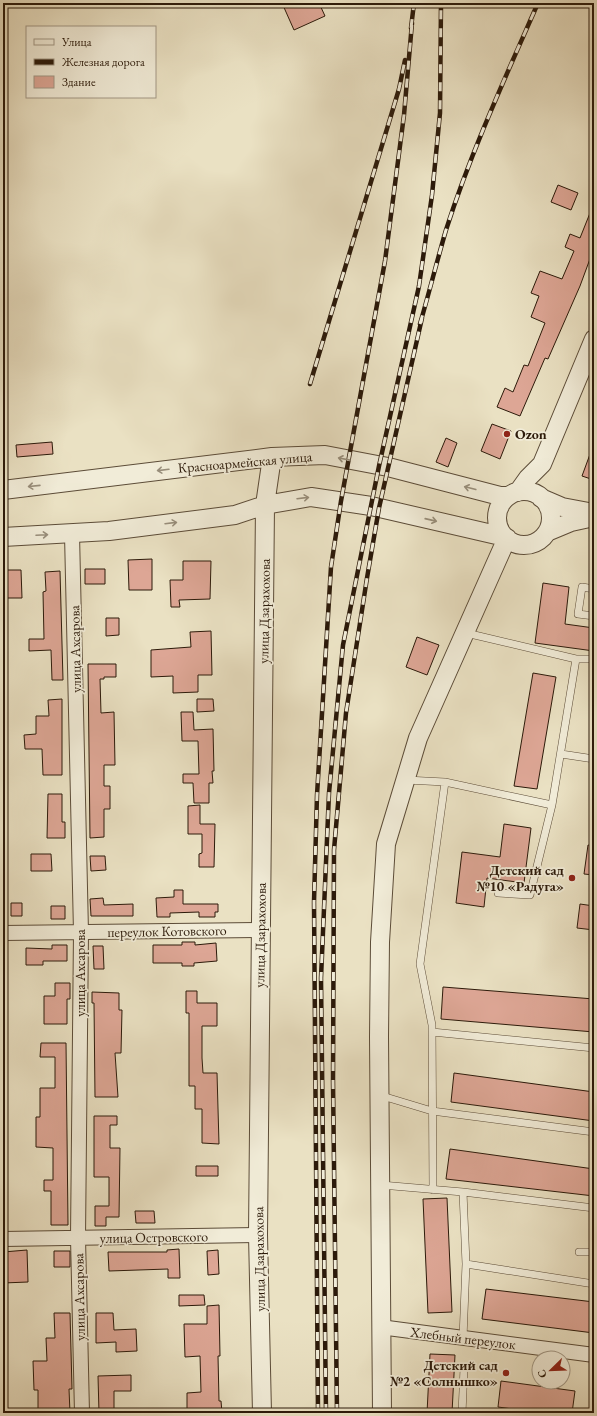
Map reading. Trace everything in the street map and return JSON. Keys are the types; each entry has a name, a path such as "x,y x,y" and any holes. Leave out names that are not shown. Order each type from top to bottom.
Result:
{"street":[{"path":"523,545 513,542 506,537 498,526 497,517 500,505 513,494 542,464 594,338"},
{"name":"Красноармейская улица","path":"3,490 272,457 325,455 388,468 500,496 529,492 562,507 594,513"},
{"name":"улица Дзарахохова","path":"262,1413 258,1235 260,930 265,505 272,457"},
{"path":"542,464 543,484 541,497 547,505 550,514 550,523 547,532"},
{"path":"3,538 109,531 235,515 265,505 301,498 321,497 371,506 506,537"},
{"path":"493,572 523,545 537,541 547,532 571,522 594,516"},
{"name":"улица Ахсарова","path":"72,534 81,932 78,1238 82,1413"},
{"path":"382,1413 379,1095 380,942 386,844 418,738 493,572 506,537"},
{"name":"переулок Котовского","path":"3,933 260,930"},
{"name":"улица Островского","path":"3,1239 258,1235"},
{"name":"Хлебный переулок","path":"380,1327 594,1355"}],"lane":[{"path":"594,589 582,587 578,614 594,616"},
{"path":"465,633 576,658 594,659"},
{"path":"498,893 530,895 552,805 576,658"},
{"path":"561,754 594,759"},
{"path":"406,780 445,782 552,805"},
{"path":"433,1190 432,1032 420,964 445,782"},
{"path":"432,1032 594,1048"},
{"path":"379,1095 432,1111 594,1132"},
{"path":"380,1185 463,1192 594,1208"},
{"path":"463,1192 466,1264 463,1338"},
{"path":"579,1252 594,1252"},
{"path":"466,1264 594,1284"},
{"path":"462,1413 464,1368"}],"building":[{"path":"282,3 319,3 325,16 294,30"},
{"path":"558,185 578,193 571,210 551,202"},
{"path":"594,203 594,248 580,286 548,359 545,358 520,416 497,407 505,388 513,392 524,365 528,366 545,323 531,317 539,296 531,293 540,271 562,279 574,251 565,247 570,234 580,238"},
{"path":"492,424 511,431 500,459 481,451"},
{"path":"446,438 457,443 448,467 436,462"},
{"path":"52,442 53,454 17,457 16,445"},
{"path":"594,446 594,480 582,476"},
{"path":"152,559 152,590 129,590 128,560"},
{"path":"183,561 211,561 210,599 179,600 180,607 171,607 170,580 183,580"},
{"path":"85,569 105,569 105,584 85,584"},
{"path":"5,570 21,570 22,598 5,598"},
{"path":"60,571 63,680 52,680 51,650 29,651 29,639 44,639 43,592 46,591 45,572"},
{"path":"543,583 569,587 565,624 594,628 594,651 535,643"},
{"path":"106,618 119,618 119,635 106,636"},
{"path":"211,631 212,675 198,675 198,692 173,693 173,676 151,677 151,650 191,647 190,632"},
{"path":"417,637 439,645 427,675 406,667"},
{"path":"88,664 116,664 116,677 104,677 104,679 100,679 101,713 114,712 115,765 104,765 104,786 110,786 110,809 104,809 104,837 90,838"},
{"path":"533,673 556,677 537,789 514,786"},
{"path":"62,699 62,775 43,775 42,749 25,749 24,735 36,734 36,716 49,716 48,700"},
{"path":"197,699 213,699 214,711 197,712"},
{"path":"181,712 193,712 194,730 213,729 214,771 212,771 213,783 209,783 209,803 194,803 193,783 183,783 183,774 199,774 198,741 182,741"},
{"path":"48,794 62,794 62,822 65,822 65,838 47,838"},
{"path":"200,805 200,824 215,824 214,867 199,867 199,854 202,853 202,834 188,834 188,806"},
{"path":"504,824 531,828 524,883 487,878 484,907 456,903 462,852 500,857"},
{"path":"588,845 594,846 594,875 584,874"},
{"path":"31,854 51,854 52,871 31,871"},
{"path":"90,856 105,856 106,870 91,871"},
{"path":"174,890 183,890 183,904 218,904 218,912 215,912 215,917 199,917 199,912 170,913 170,917 157,917 156,898 174,897"},
{"path":"103,898 104,905 133,904 133,916 91,916 90,899"},
{"path":"11,903 22,903 22,916 11,916"},
{"path":"580,904 594,906 594,930 577,928"},
{"path":"51,906 65,906 65,919 51,919"},
{"path":"182,942 195,942 195,945 216,943 217,961 194,963 194,966 182,966 182,963 153,963 153,945 182,945"},
{"path":"52,945 67,945 67,961 43,961 43,965 26,965 26,948 52,949"},
{"path":"93,946 103,946 104,969 94,969"},
{"path":"55,983 70,983 70,999 67,999 67,1024 44,1024 44,996 55,996"},
{"path":"443,987 594,999 594,1032 441,1019"},
{"path":"186,991 197,991 197,1003 217,1003 217,1026 202,1026 202,1058 203,1073 217,1073 219,1144 202,1143 202,1109 195,1109 195,1086 189,1086 189,1013 186,1013"},
{"path":"92,992 119,993 119,1010 122,1010 121,1053 115,1053 118,1097 95,1097 94,1003 92,1003"},
{"path":"41,1043 66,1043 68,1225 51,1225 51,1191 44,1191 44,1180 53,1180 53,1148 36,1147 36,1117 40,1117 40,1088 55,1088 55,1057 40,1057"},
{"path":"454,1073 594,1092 594,1121 451,1102"},
{"path":"94,1116 117,1116 117,1125 110,1125 110,1148 120,1148 119,1217 106,1217 106,1226 95,1226 95,1206 109,1206 109,1177 94,1177"},
{"path":"450,1149 594,1169 594,1196 446,1179"},
{"path":"196,1166 218,1166 218,1176 196,1176"},
{"path":"447,1198 452,1312 428,1313 423,1199"},
{"path":"135,1211 154,1211 155,1223 136,1223"},
{"path":"179,1249 180,1278 168,1278 168,1269 109,1271 108,1252 167,1252 167,1250"},
{"path":"27,1250 28,1282 3,1283 3,1252"},
{"path":"218,1250 219,1274 208,1275 207,1251"},
{"path":"54,1251 70,1251 70,1267 54,1267"},
{"path":"486,1289 594,1302 594,1333 482,1319"},
{"path":"179,1295 204,1295 205,1305 179,1306"},
{"path":"219,1305 219,1401 221,1401 222,1413 202,1413 202,1410 187,1410 187,1393 201,1392 200,1356 185,1357 184,1324 207,1324 207,1306"},
{"path":"54,1313 70,1313 72,1389 69,1389 70,1413 38,1413 38,1390 34,1390 33,1361 47,1361 46,1338 55,1338"},
{"path":"96,1313 113,1313 114,1330 136,1329 137,1351 116,1352 116,1342 96,1343"},
{"path":"430,1354 455,1355 452,1413 427,1413"},
{"path":"131,1375 131,1391 114,1391 114,1413 99,1413 98,1376"},
{"path":"501,1381 531,1385 531,1390 575,1391 572,1413 542,1413 498,1407"}],"railway":[{"path":"411,28 414,3"},
{"path":"326,1413 321,978 329,793 343,645 379,466 419,286 432,195 440,113 441,3"},
{"path":"420,324 446,230 466,172 538,3"},
{"path":"318,1413 314,902 317,795 331,567 341,501 385,261 404,115 412,23"},
{"path":"310,384 399,89 405,60"},
{"path":"337,1413 333,1081 334,850 346,713 367,578 379,508 422,318"}],"place":[{"name":"Ozon","path":"507,434"},
{"name":"Детский сад №10 «Радуга»","path":"572,878"},
{"name":"Детский сад №2 «Солнышко»","path":"506,1373"}]}
